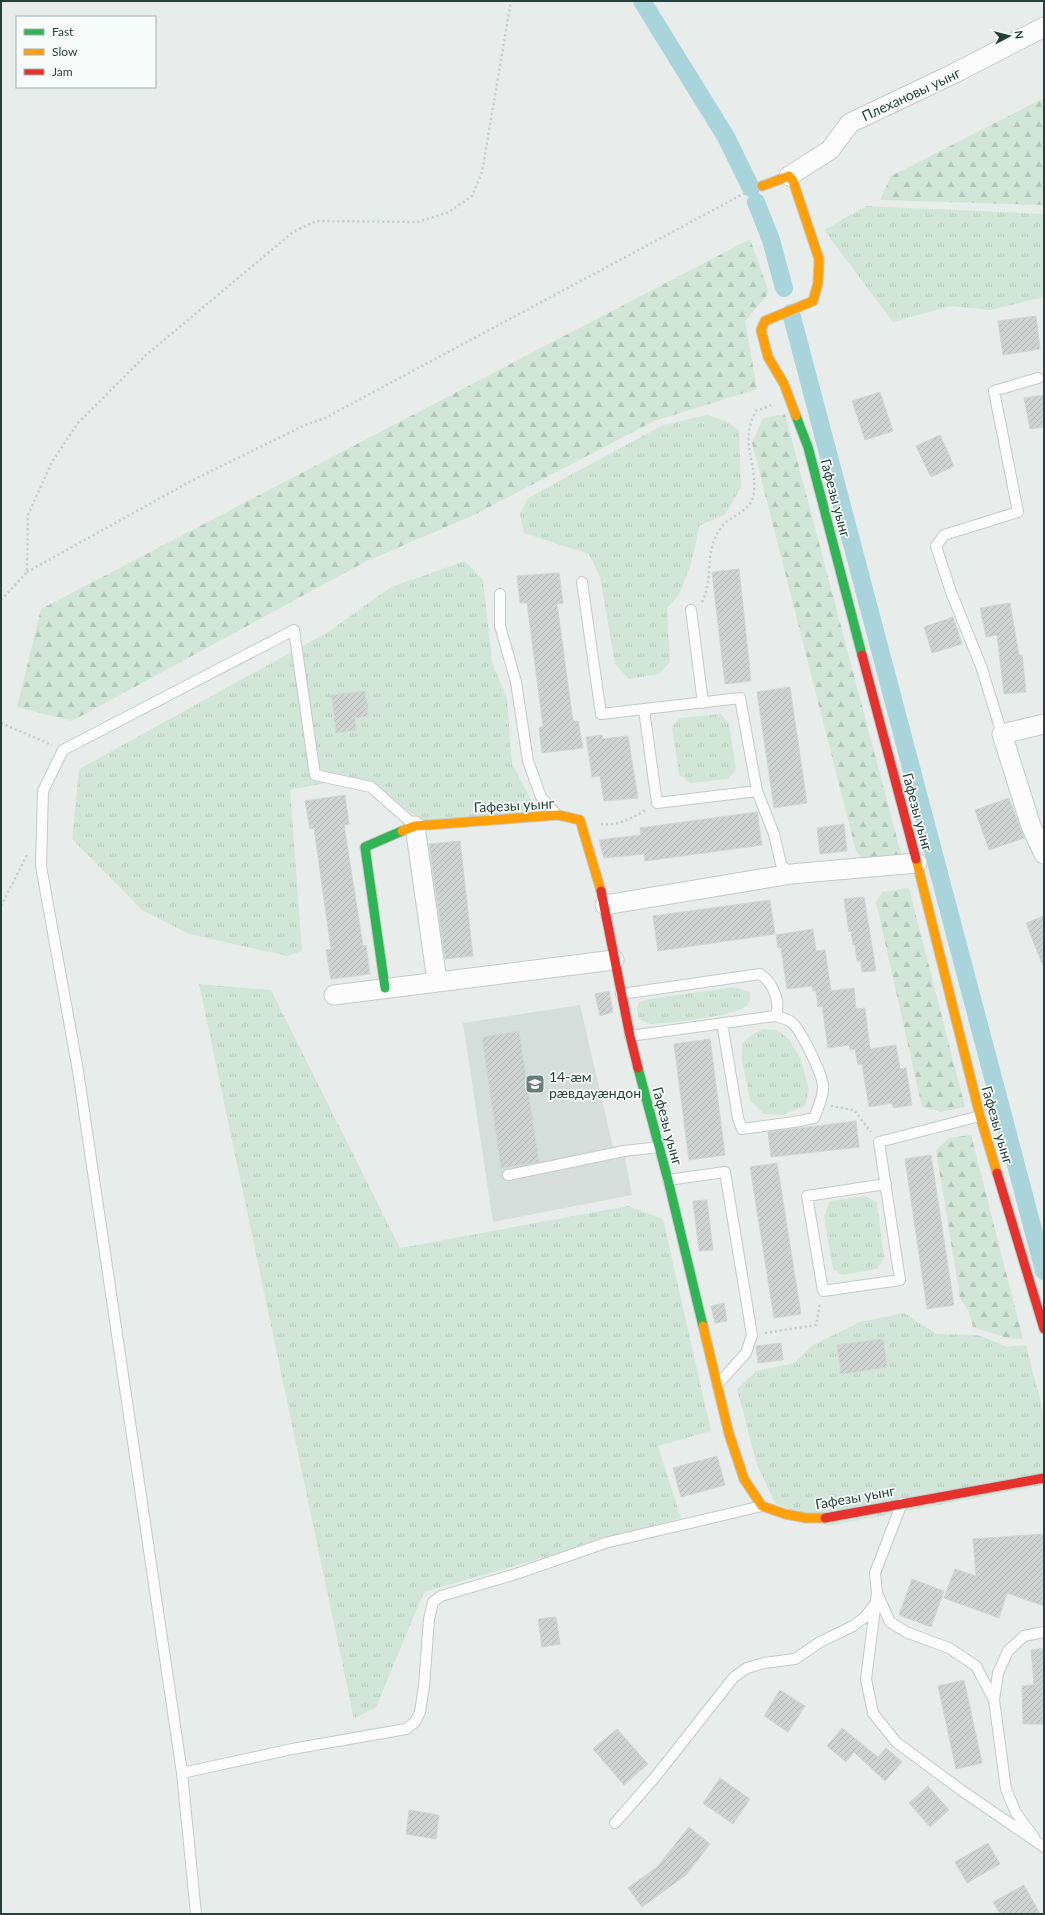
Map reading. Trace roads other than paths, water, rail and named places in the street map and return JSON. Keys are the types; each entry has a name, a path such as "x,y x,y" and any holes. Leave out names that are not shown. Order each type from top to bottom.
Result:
{"street":[{"name":"Плехановы уынг","path":"789,176 830,150 850,123 956,73 1044,27"},
{"path":"762,186 789,176"},
{"name":"Гафезы уынг","path":"789,176 793,181 819,259 818,283 813,301 765,321 761,330 768,357 784,384 808,447 917,863 980,1116 1044,1329"},
{"path":"1044,724 1002,734 1031,826 1044,854"},
{"name":"Гафезы уынг","path":"385,988 365,847 414,826 558,815 580,820 605,905 614,960 630,1036 668,1180 729,1434 744,1479 762,1506 792,1516 822,1518 1044,1478"},
{"path":"414,826 437,982"},
{"path":"605,905 790,874 917,863"},
{"path":"334,995 614,960"}],"lane":[{"path":"1002,734 981,666 951,592 936,546 944,535 1018,512 994,391 1038,378"},
{"path":"582,582 601,714 740,698 757,791 774,834 781,864 790,874"},
{"path":"500,594 500,626 516,682 528,761 541,797 558,815"},
{"path":"691,610 703,703"},
{"path":"196,1914 182,1773 78,1071 41,866 43,791 63,750 294,630 314,775 371,786 414,826"},
{"path":"644,710 657,802 757,791"},
{"path":"621,994 760,974 767,979 776,998 779,1008 775,1016"},
{"path":"630,1036 722,1023 775,1016 791,1022 803,1039 818,1069 823,1086 814,1118 742,1129 738,1118 722,1023"},
{"path":"886,1184 807,1196 823,1291 900,1280 886,1184 879,1142 980,1116"},
{"path":"508,1175 624,1151 659,1146"},
{"path":"668,1180 725,1172 752,1335 746,1353 718,1384"},
{"path":"902,1503 875,1572 877,1593 866,1679 873,1713 896,1742 960,1790 1044,1846"},
{"path":"182,1773 292,1749 406,1729 416,1722 420,1712 424,1686 429,1619 433,1602 441,1596 516,1574 605,1543 762,1506"},
{"path":"877,1593 890,1622 906,1632 949,1648 976,1666 994,1700"},
{"path":"615,1822 656,1776 734,1677 747,1668 764,1663 795,1659 820,1642 859,1622 875,1604"},
{"path":"1044,1632 1024,1636 1008,1651 998,1673 994,1700 1006,1789 1016,1813 1033,1837 1044,1846"}],"waterway":[{"path":"642,1 726,137 751,188"},
{"path":"756,202 771,240 784,288"},
{"path":"791,313 1044,1271"}],"place":[{"name":"14-æм рӕвдауӕндон","path":"535,1084"}]}
